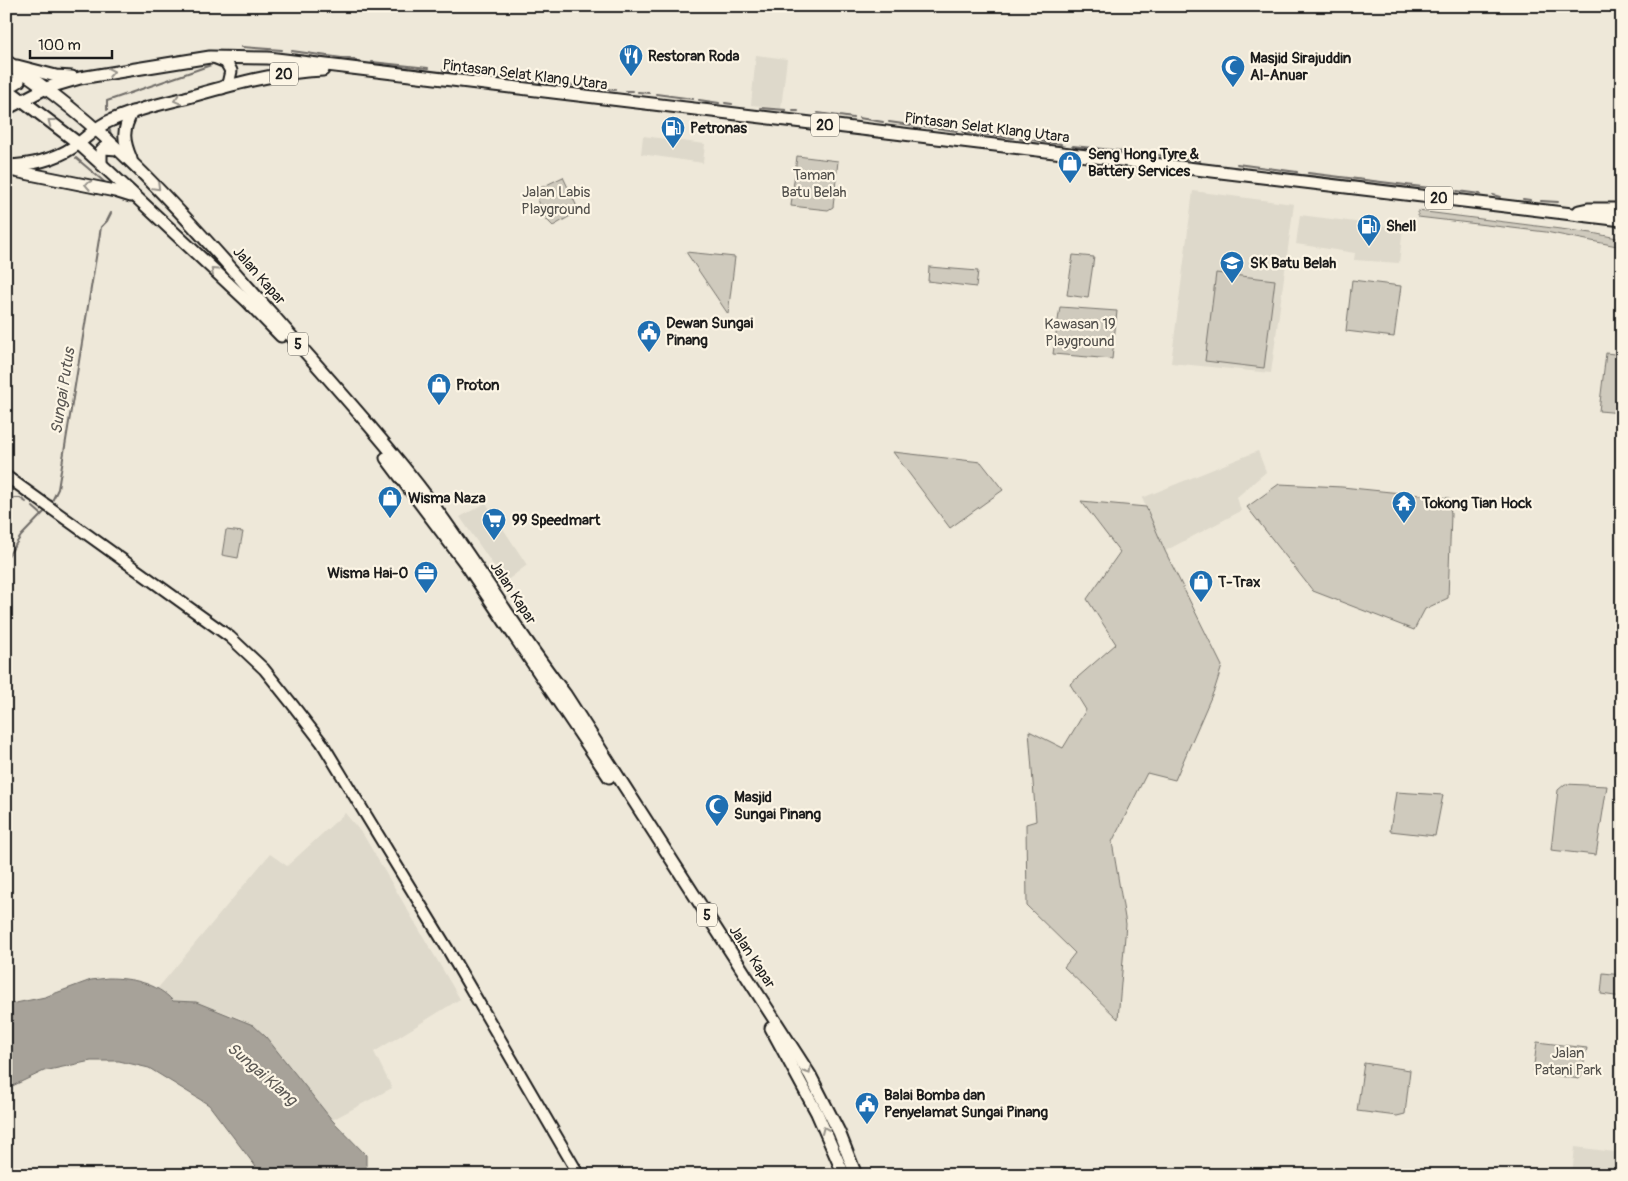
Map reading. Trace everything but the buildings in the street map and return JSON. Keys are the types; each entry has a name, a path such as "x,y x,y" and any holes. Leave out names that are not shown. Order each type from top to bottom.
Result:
{"highway":[{"name":"Pintasan Selat Klang Utara","path":"6,109 46,88 80,78 210,57 248,57 288,60 348,69 1302,180 1622,221"},
{"path":"210,57 222,59 230,66 231,78 222,88"},
{"path":"248,57 238,64 237,73 245,80 255,81"},
{"path":"10,63 56,76 80,78"},
{"path":"6,87 19,81 19,75 10,63"},
{"name":"Jalan Kapar","path":"10,63 46,88 96,129 198,229 340,392 430,501 483,573 542,664 565,694 810,1075 839,1132 856,1175"},
{"name":"Pintasan Selat Klang Utara","path":"6,168 38,163 55,157 96,129 132,112 222,88 297,71 348,69"},
{"name":"Jalan Kapar","path":"6,87 78,143 246,300 314,372 388,460 468,567 609,778 778,1039 817,1113 844,1175"},
{"path":"132,112 125,124 123,136 132,163"},
{"path":"101,164 101,151 104,148 117,149"},
{"path":"6,168 115,191 135,198"},
{"path":"1576,215 1579,211 1588,208 1622,209"}],"main road":[{"path":"6,476 230,637 264,669 322,743 448,948 579,1175"}],"shaded area":[{"path":"756,55 787,59 781,108 751,105"},
{"path":"643,136 705,144 703,163 641,154"},
{"name":"SK Batu Belah","path":"1193,191 1294,204 1271,373 1171,363"},
{"path":"1300,215 1403,228 1399,263 1354,260 1355,253 1296,244"},
{"path":"1258,451 1266,472 1237,497 1241,511 1165,551 1142,498"},
{"path":"486,503 527,565 505,582 460,517"},
{"path":"345,813 364,836 460,999 374,1052 392,1088 332,1120 266,1037 240,1018 196,1002 173,1001 158,988 270,854 287,866"},
{"path":"1575,1147 1622,1153 1622,1175 1572,1175"}],"green space":[{"name":"Taman Batu Belah","path":"797,156 838,161 833,207 828,210 791,206"},
{"name":"Jalan Labis Playground","path":"563,177 579,211 553,226 547,220 534,191"},
{"path":"1418,211 1592,233 1622,239 1622,247 1546,232 1418,217"},
{"path":"686,252 735,257 728,314"},
{"path":"1073,255 1094,257 1088,298 1067,295"},
{"path":"929,267 978,271 976,287 928,281"},
{"path":"1216,273 1275,280 1264,368 1205,361"},
{"path":"1352,280 1401,286 1394,337 1346,331"},
{"name":"Kawasan 19 Playground","path":"1060,307 1117,311 1112,359 1053,354"},
{"path":"1606,353 1622,355 1622,413 1599,411"},
{"path":"893,452 981,462 1003,490 950,528"},
{"path":"1279,484 1342,487 1449,498 1451,514 1448,598 1425,609 1414,630 1313,591 1247,507"},
{"path":"1081,501 1146,507 1165,551 1222,666 1215,688 1175,780 1147,773 1112,842 1126,924 1118,1019 1064,967 1075,953 1027,906 1026,824 1036,821 1029,731 1063,748 1086,710 1070,684 1116,644 1087,599 1120,552"},
{"path":"226,530 243,532 238,558 222,555"},
{"path":"1565,784 1607,786 1596,855 1551,850 1558,790"},
{"path":"1396,792 1443,795 1435,836 1390,831"},
{"path":"1603,973 1622,975 1622,997 1601,994"},
{"name":"Jalan Patani Park","path":"1537,1042 1587,1048 1581,1077 1579,1079 1533,1072"},
{"path":"1364,1063 1410,1070 1405,1114 1397,1116 1357,1111"}],"water":[{"name":"Sungai Klang","path":"108,978 126,979 143,983 159,990 173,1001 196,1002 253,1025 266,1037 332,1120 366,1155 366,1175 262,1175 209,1105 149,1068 119,1061 91,1061 44,1071 6,1089 6,1005 45,997 91,980"}],"waterway":[{"path":"242,47 282,50"},
{"path":"292,51 356,60"},
{"path":"372,62 428,68"},
{"path":"107,110 107,101 211,65"},
{"path":"443,70 615,90"},
{"path":"626,91 633,91"},
{"path":"638,92 649,93"},
{"path":"656,94 693,99"},
{"path":"699,100 719,103"},
{"path":"725,103 732,104"},
{"path":"761,108 786,110"},
{"path":"793,111 798,111"},
{"path":"818,113 853,118"},
{"path":"859,118 883,122"},
{"path":"889,122 917,126"},
{"path":"923,126 957,131"},
{"path":"109,128 111,134"},
{"path":"963,132 1013,138"},
{"path":"1020,139 1025,140"},
{"path":"1032,140 1061,144"},
{"path":"1073,146 1132,152"},
{"path":"1136,152 1144,154"},
{"path":"1149,154 1188,159"},
{"path":"76,158 108,185"},
{"path":"1194,160 1200,161"},
{"path":"1237,164 1297,172"},
{"path":"1308,173 1430,188"},
{"path":"1441,188 1451,191"},
{"path":"1457,191 1480,194"},
{"path":"1493,195 1500,197"},
{"path":"1523,199 1530,200"},
{"path":"1541,201 1558,202"},
{"name":"Sungai Putus","path":"51,503 58,489 101,227 111,213"},
{"path":"6,507 14,498 20,498 26,502"},
{"path":"33,507 41,514"},
{"name":"Sungai Putus","path":"6,559 21,536 47,509"}],"place":[{"name":"Restoran Roda","path":"631,77"},
{"name":"Masjid Sirajuddin Al-Anuar","path":"1233,88"},
{"name":"Petronas","path":"673,149"},
{"name":"Seng Hong Tyre & Battery Services","path":"1070,184"},
{"name":"Shell","path":"1369,247"},
{"name":"SK Batu Belah","path":"1232,284"},
{"name":"Dewan Sungai Pinang","path":"649,353"},
{"name":"Proton","path":"439,406"},
{"name":"Wisma Naza","path":"390,519"},
{"name":"Tokong Tian Hock","path":"1404,524"},
{"name":"99 Speedmart","path":"494,541"},
{"name":"Wisma Hai-O","path":"426,594"},
{"name":"T-Trax","path":"1201,603"},
{"name":"Masjid Sungai Pinang","path":"717,827"},
{"name":"Balai Bomba dan Penyelamat Sungai Pinang","path":"867,1125"}]}
